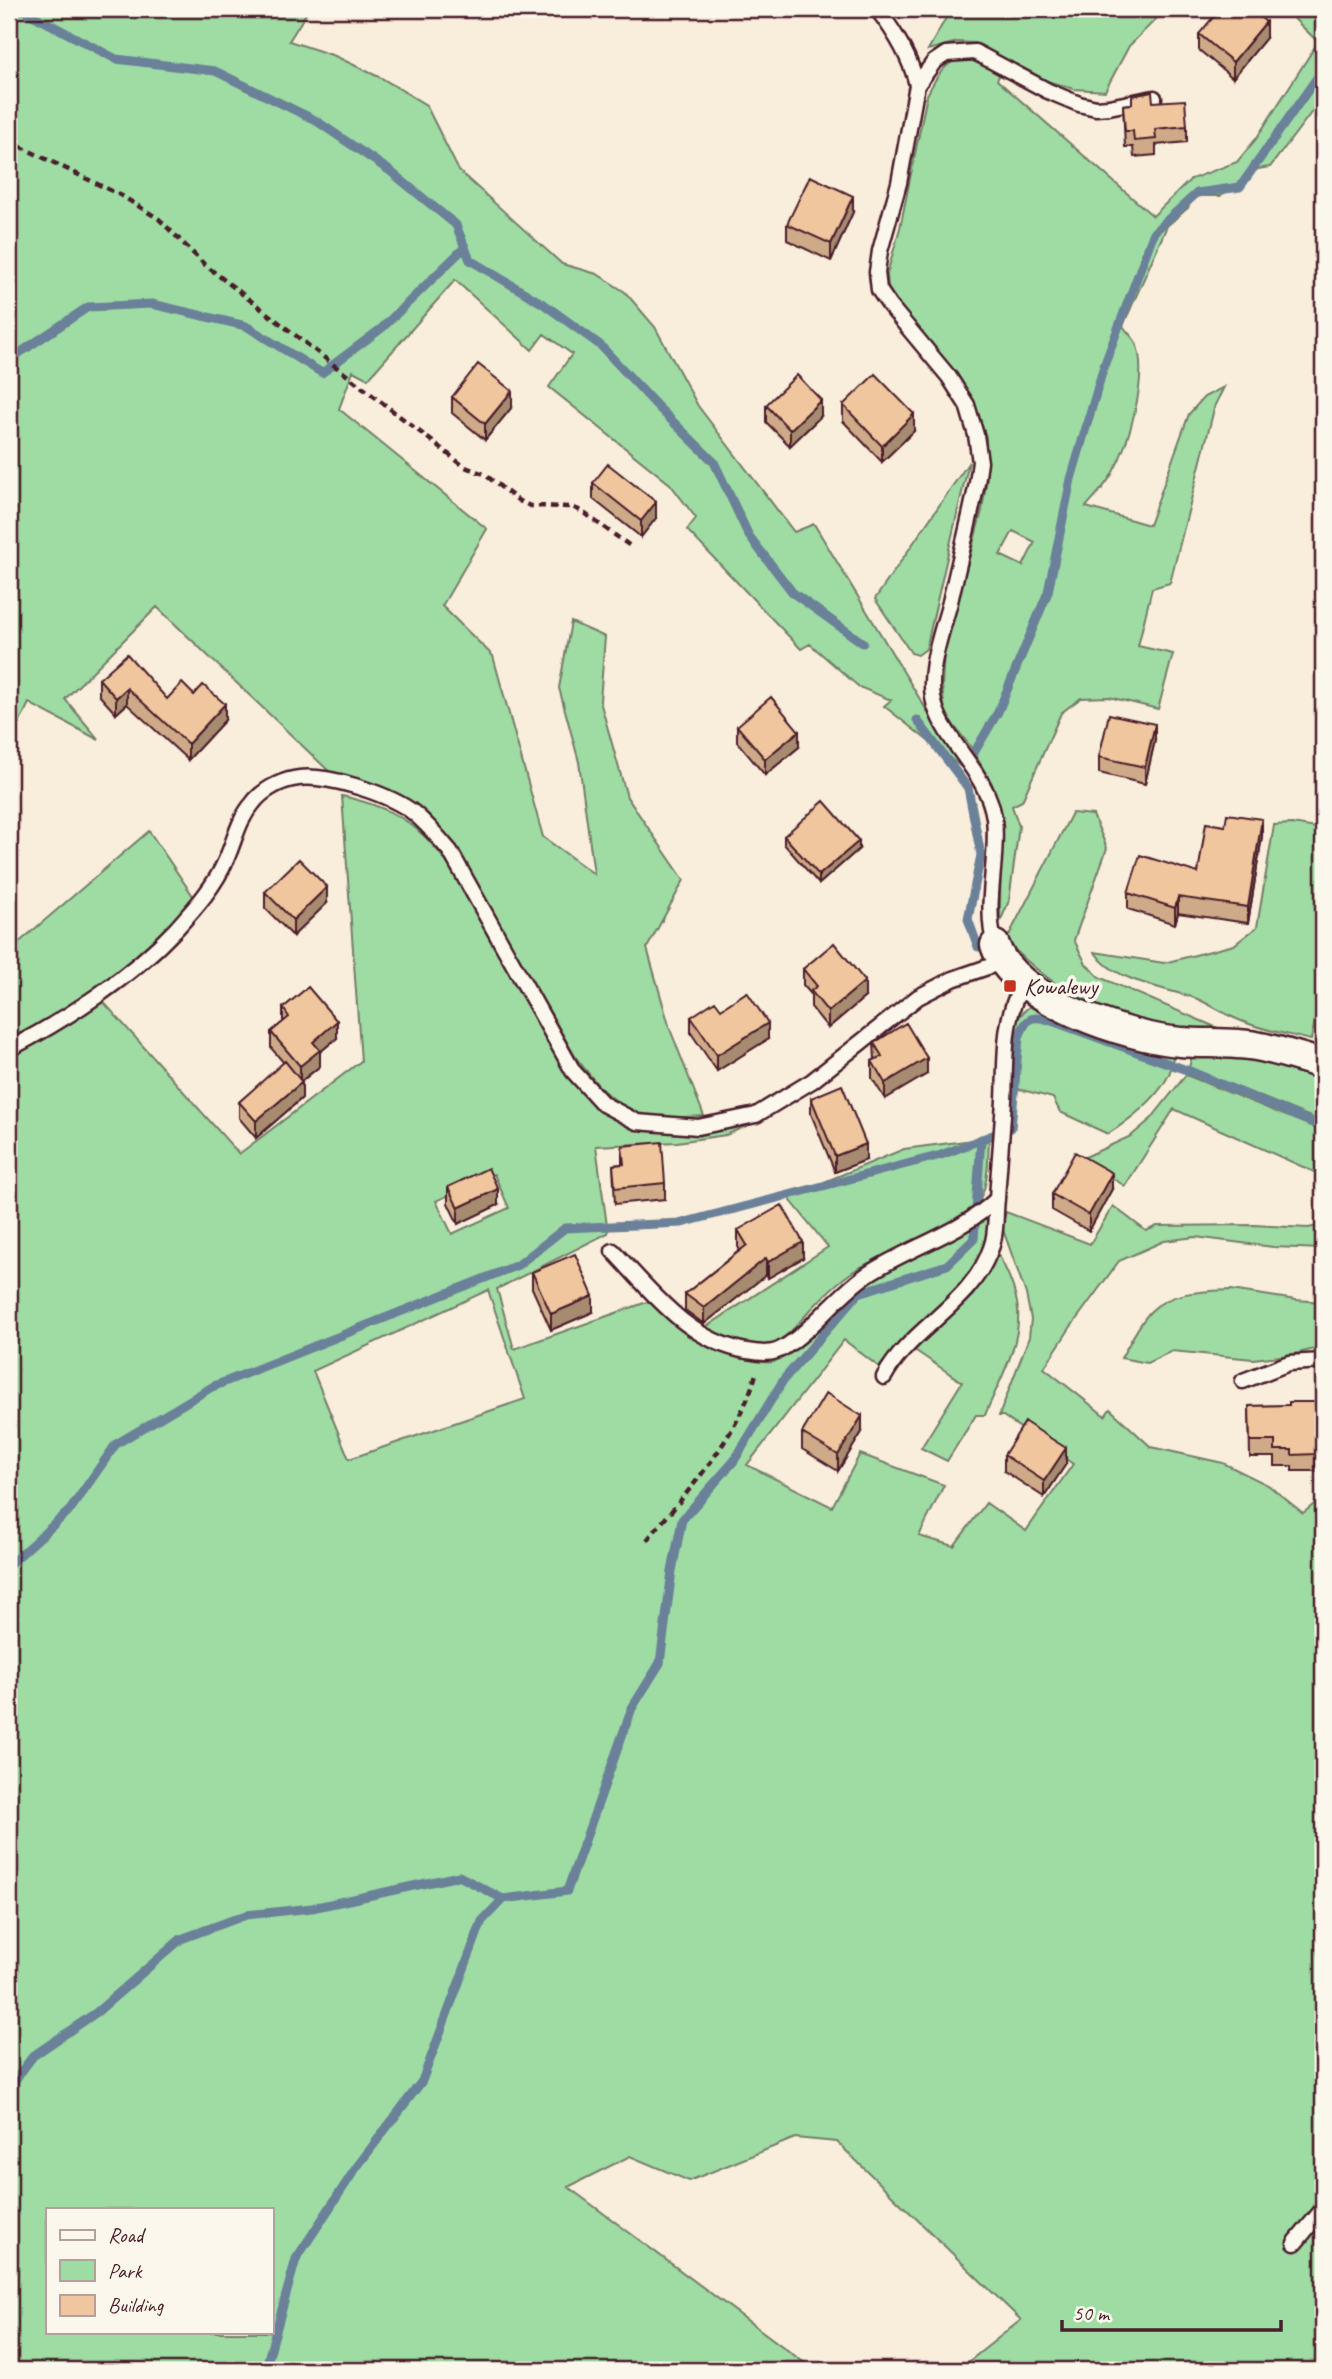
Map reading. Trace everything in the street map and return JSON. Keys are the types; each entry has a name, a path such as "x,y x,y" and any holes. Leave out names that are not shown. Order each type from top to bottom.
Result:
{"street":[{"path":"998,954 1023,983 1062,1006 1129,1033 1180,1042 1256,1046 1323,1064"}],"lane":[{"path":"877,9 906,55 917,85"},
{"path":"9,1049 49,1028 131,970 174,931 217,878 227,859 235,833 254,801 266,791 295,778 342,783 382,797 409,810 430,828 450,851 573,1071 603,1104 637,1122 698,1127 757,1115 812,1081 918,997 998,954 991,916 995,830 992,809 979,779 936,709 932,689 937,653 977,483 980,462 976,435 967,405 949,377 879,290 877,272 899,183 917,85 934,62 946,54 975,52 1048,92 1096,108 1154,98"},
{"path":"884,1377 890,1366 921,1333 968,1289 993,1245 1007,1021 1023,983"},
{"path":"613,1251 687,1326 730,1346 762,1353 774,1352 790,1343 851,1286 871,1272 938,1239 984,1211 997,1199"},
{"path":"1242,1381 1289,1363 1323,1361"},
{"path":"1295,2243 1323,2209"}],"path":[{"path":"9,141 122,196 159,219 205,265 465,467 484,474 519,501 530,506 572,507 581,511 633,548"},
{"path":"647,1540 703,1472 731,1429 754,1382 762,1353"}],"green space":[{"path":"9,9 309,9 289,41 335,56 383,79 426,105 459,171 562,264 597,274 625,292 655,327 698,406 794,532 814,524 961,767 884,706 891,700 859,687 810,644 801,649 687,530 696,518 670,484 549,387 572,354 544,334 532,350 455,280 368,379 353,371 339,409 487,529 442,606 493,656 543,837 594,874 579,762 559,688 571,622 605,637 600,701 627,797 684,880 647,948 670,1029 704,1116 663,1118 632,1113 601,1089 576,1058 464,861 428,814 391,792 334,776 157,607 65,699 99,740 29,703 15,732 9,729"},
{"path":"951,9 1166,9 1129,46 1105,91 1074,89 1047,81 974,43 957,42 928,50"},
{"path":"1284,9 1309,9 1323,23 1323,97 1270,167 1258,169 1220,196 1193,196 1188,208 1167,226 1123,326 1136,343 1140,373 1139,391 1125,446 1112,474 1086,507 1149,525 1189,414 1204,397 1224,387 1215,405 1170,583 1152,588 1138,646 1173,654 1158,709 1109,697 1081,698 1061,713 1022,801 1012,806 1019,826 1009,901 1000,922 1001,816 992,784 970,746 945,714 942,686 944,651 982,511 987,477 986,437 961,385 893,298 888,287 887,274 900,228 927,95 942,71 957,60 975,62 987,67 1000,74 997,80 1153,216 1191,179 1237,162 1256,139 1318,42","holes":["1013,531 1035,542 1023,566 1000,555"]},
{"path":"969,462 926,649 918,655 911,653 875,599"},
{"path":"342,796 399,816 433,845 464,889 563,1065 580,1089 600,1109 626,1124 659,1132 692,1132 757,1121 726,1135 677,1142 596,1146 608,1233 497,1289 514,1349 650,1301 684,1331 707,1345 730,1355 754,1361 774,1362 824,1324 856,1289 878,1275 933,1249 971,1227 990,1212 986,1245 969,1276 879,1367 844,1340 747,1465 832,1507 860,1454 944,1485 919,1536 954,1546 986,1503 1026,1531 1073,1464 1003,1416 999,1416 1029,1337 1031,1319 1026,1294 1002,1227 1006,1212 1090,1244 1113,1206 1146,1231 1157,1226 1254,1225 1308,1228 1323,1225 1323,1249 1273,1247 1195,1237 1164,1241 1119,1261 1044,1368 1105,1416 1110,1409 1151,1447 1223,1463 1268,1485 1303,1513 1323,1497 1323,2370 958,2370 1021,2320 837,2142 795,2138 689,2181 630,2156 568,2187 814,2370 9,2370 9,1056 41,1040 101,999 239,1154 361,1061","holes":["494,1174 509,1208 452,1234 436,1201","488,1290 525,1399 349,1459 313,1371"]},
{"path":"1072,813 1093,815 1107,848 1074,940 1086,964 1099,977 1220,1029 1151,1026 1105,1012 1042,974 1006,941"},
{"path":"1292,824 1323,829 1323,981 1311,1040 1247,1023 1195,998 1126,977 1103,962 1095,952 1164,963 1234,945 1257,927 1274,825"},
{"path":"149,831 195,899 108,979 61,1013 9,1042 9,938 16,945"},
{"path":"1030,1006 1043,1007 1172,1049 1173,1062 1162,1087 1141,1109 1108,1134 1060,1112 1053,1098 1018,1089 1013,1074 1012,1039 1018,1018"},
{"path":"1193,1052 1285,1063 1323,1075 1323,1122 1189,1068"},
{"path":"1186,1075 1323,1131 1323,1176 1174,1109 1125,1186 1081,1159 1131,1136 1151,1119"},
{"path":"989,1138 985,1186 975,1205 944,1227 865,1265 841,1280 782,1341 752,1347 700,1331 828,1247 788,1197 904,1149"},
{"path":"995,1248 1015,1294 1018,1310 1016,1337 1008,1364 985,1415 976,1415 947,1461 921,1448 962,1382 913,1349 973,1295"},
{"path":"1231,1290 1323,1302 1323,1347 1290,1355 1253,1359 1172,1351 1147,1363 1121,1358 1143,1321 1159,1304 1189,1293"}],"building":[{"path":"1220,9 1251,9 1266,22 1233,62 1199,34"},
{"path":"1152,92 1153,102 1185,100 1187,126 1155,129 1156,139 1134,141 1133,131 1125,131 1123,105 1132,104 1132,96"},
{"path":"810,176 853,196 831,244 787,224"},
{"path":"478,364 512,391 485,424 452,397"},
{"path":"875,374 914,414 882,446 843,405"},
{"path":"797,375 821,400 790,430 766,405"},
{"path":"608,464 656,502 641,521 593,483"},
{"path":"127,654 167,699 182,683 194,695 203,685 225,704 188,744 127,688 116,698 99,679"},
{"path":"771,697 799,731 765,759 737,726"},
{"path":"1109,714 1155,724 1145,767 1099,757"},
{"path":"824,801 859,841 819,875 784,836"},
{"path":"1227,814 1262,819 1248,907 1178,897 1175,908 1128,893 1140,855 1198,873 1206,823 1225,826"},
{"path":"299,859 327,887 293,920 265,892"},
{"path":"834,943 865,981 828,1012 811,991 817,986 803,969"},
{"path":"308,987 337,1021 313,1042 320,1050 300,1066 271,1032 289,1017 283,1008"},
{"path":"747,992 768,1023 717,1055 691,1017 715,1001 721,1009"},
{"path":"906,1023 927,1058 885,1083 872,1061 882,1056 874,1043"},
{"path":"285,1061 302,1082 256,1121 239,1102"},
{"path":"842,1085 866,1144 835,1156 811,1098"},
{"path":"662,1142 665,1183 615,1188 613,1165 624,1164 622,1146"},
{"path":"1075,1152 1112,1173 1089,1215 1052,1194"},
{"path":"488,1168 498,1189 458,1208 448,1187"},
{"path":"782,1205 803,1242 768,1262 766,1258 704,1308 685,1294 747,1245 738,1230"},
{"path":"575,1254 593,1296 551,1314 532,1272"},
{"path":"826,1393 862,1416 838,1455 802,1433"},
{"path":"1289,1402 1315,1402 1315,1405 1323,1405 1323,1440 1316,1440 1316,1454 1292,1455 1292,1450 1275,1450 1275,1441 1250,1441 1249,1406 1289,1405"},
{"path":"1025,1422 1066,1448 1044,1481 1004,1455"}],"waterway":[{"path":"21,9 116,59 215,71 315,120 390,171 456,225 470,260 545,305 600,345 714,462 749,536 793,593 863,643"},
{"path":"975,751 998,712 1048,592 1071,479 1104,366 1154,232 1197,193 1240,187 1323,69"},
{"path":"9,358 88,307 152,304 246,326 322,373 382,328 465,247"},
{"path":"917,720 968,788 981,855 968,919 978,947"},
{"path":"9,1565 70,1510 116,1444 212,1387 518,1265 565,1228 682,1223 941,1155 1011,1128 1019,1037 1026,1023 1033,1018 1049,1020 1192,1072 1323,1127"},
{"path":"265,2370 296,2259 356,2168 422,2081 482,1921 503,1899 567,1891 632,1708 660,1663 672,1571 682,1520 734,1461 784,1379 859,1293 947,1265 974,1239 981,1139"},
{"path":"9,2088 33,2056 97,2012 181,1939 246,1915 312,1908 459,1876 503,1899"}],"place":[{"name":"Kowalewy","path":"1010,986"}]}
